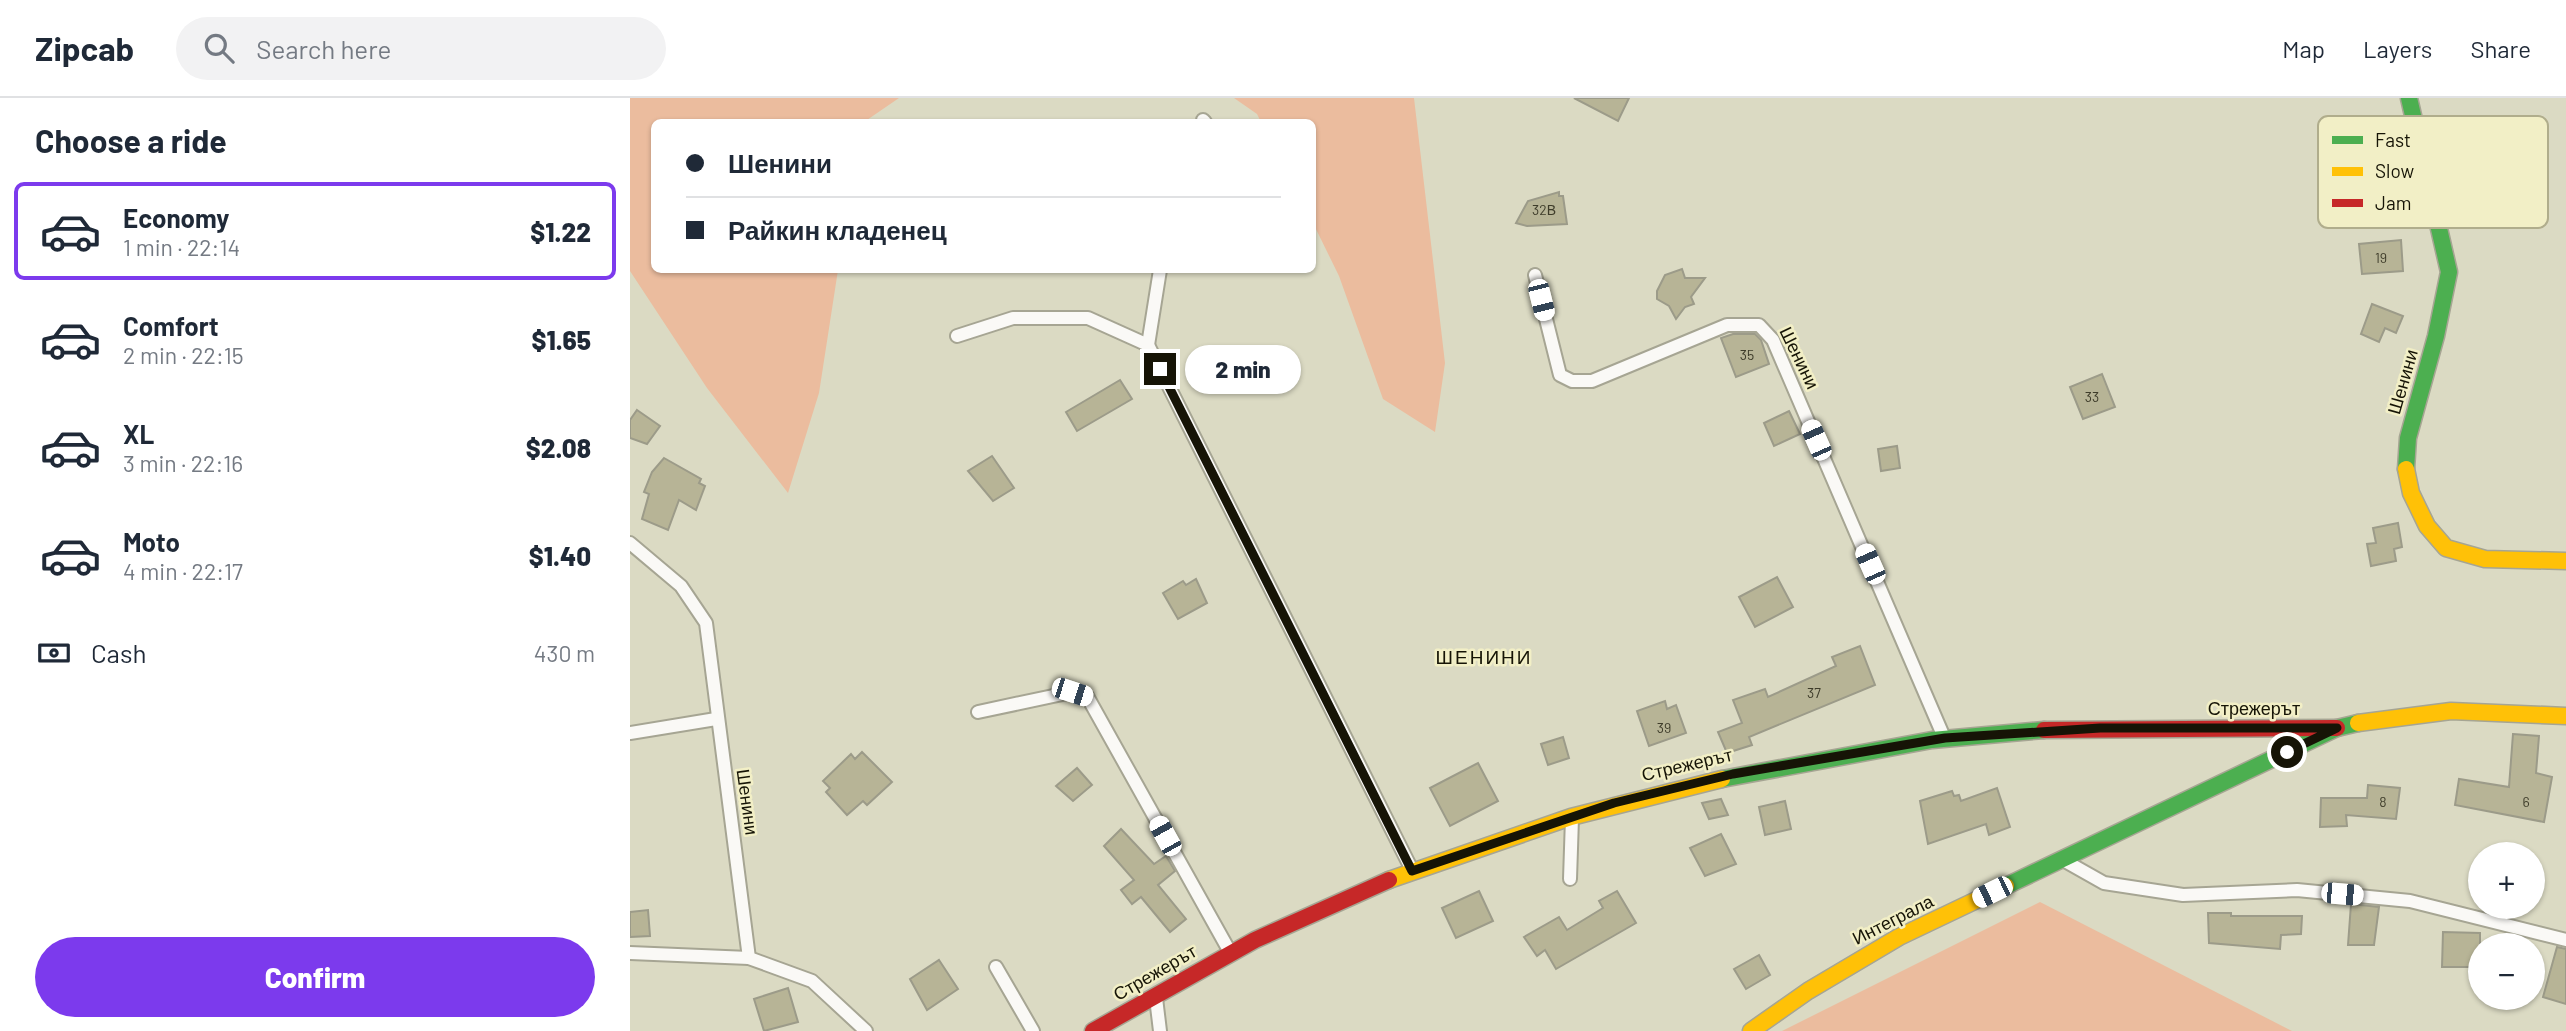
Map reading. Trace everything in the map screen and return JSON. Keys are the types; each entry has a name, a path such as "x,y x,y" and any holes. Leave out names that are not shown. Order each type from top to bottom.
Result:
{"street":[{"name":"Шенини","path":"2409,98 2413,116"},
{"name":"Шенини","path":"2439,228 2449,272 2436,336 2408,438 2406,477 2411,493 2427,526 2446,548 2485,559 2566,561"},
{"path":"2062,859 2337,728 2391,714 2424,711 2474,710 2566,716"},
{"name":"Стрежерът","path":"1093,1031 1230,952 1311,913 1412,871 1572,814 1733,774 1945,738 2100,728 2337,728"},
{"name":"Интеграла","path":"1751,1031 1808,991 1880,948 2062,859"}],"lane":[{"path":"1160,273 1148,345 1412,871"},
{"name":"Шенини","path":"1535,275 1560,374 1572,382 1592,382 1727,325 1759,325 1773,340 1945,738"},
{"path":"957,336 1013,318 1088,318 1148,345"},
{"name":"Шенини","path":"630,542 681,586 706,623 716,719 749,958"},
{"path":"978,712 1072,692 1087,696 1230,952"},
{"path":"630,733 716,719"},
{"path":"1570,879 1572,814"},
{"path":"2062,859 2104,883 2183,895 2297,890 2410,901 2566,940"},
{"path":"630,953 749,958 812,981 866,1031"},
{"path":"996,967 1033,1031"},
{"path":"1155,994 1160,1031"}],"shaded area":[{"path":"630,98 899,98 868,119 651,119 651,273 838,273 819,393 788,493 707,388 630,271"},
{"path":"1234,98 1414,98 1445,363 1435,432 1383,399 1339,276 1316,229 1316,119 1260,119 1257,114"},
{"path":"2040,902 2292,1031 1782,1031"}],"building":[{"path":"1574,98 1629,98 1618,121"},
{"path":"1559,192 1559,196 1563,196 1567,224 1527,226 1516,223 1528,201"},
{"path":"2401,240 2403,271 2362,274 2359,244"},
{"path":"1682,269 1685,278 1705,278 1691,297 1694,304 1685,307 1676,319 1669,306 1657,299 1657,291 1665,275"},
{"path":"2372,304 2403,316 2396,333 2385,328 2379,342 2361,334"},
{"path":"1733,334 1755,334 1761,340 1769,364 1736,377 1721,338"},
{"path":"2102,374 2115,407 2083,419 2070,387"},
{"path":"1120,380 1132,399 1077,431 1066,412"},
{"path":"637,410 660,426 647,444 630,438 630,420"},
{"path":"1789,411 1800,434 1774,446 1764,423"},
{"path":"1897,446 1900,468 1881,471 1878,449"},
{"path":"992,456 1014,488 993,501 968,471"},
{"path":"664,458 701,479 699,483 705,486 696,510 679,500 668,530 642,519 649,494 644,492 652,472"},
{"path":"2398,523 2402,547 2394,549 2396,561 2371,566 2367,544 2376,543 2373,528"},
{"path":"1777,577 1793,607 1755,627 1739,597"},
{"path":"1196,579 1207,603 1178,619 1163,593 1183,581 1186,585"},
{"path":"1860,646 1875,685 1749,737 1752,745 1727,753 1718,732 1742,723 1733,700 1765,689 1768,697 1836,666 1832,657"},
{"path":"1665,701 1667,709 1676,705 1686,733 1649,746 1637,711"},
{"path":"2513,734 2539,736 2536,773 2552,777 2544,822 2455,805 2459,779 2509,787"},
{"path":"1563,737 1569,758 1548,765 1541,744"},
{"path":"862,752 892,782 867,805 863,801 847,815 826,792 830,788 823,781 851,754 855,759"},
{"path":"1478,763 1498,801 1450,826 1430,788"},
{"path":"1077,768 1092,785 1073,801 1056,786"},
{"path":"2368,785 2400,788 2396,819 2346,815 2347,826 2320,827 2321,798 2367,798"},
{"path":"1997,788 2010,827 1989,835 1986,824 1928,844 1920,801 1952,791 1954,796 1959,795 1961,801"},
{"path":"1721,799 1728,815 1709,819 1702,803"},
{"path":"1785,801 1791,829 1765,835 1759,807"},
{"path":"1121,829 1154,864 1166,856 1175,871 1158,885 1186,919 1170,932 1141,897 1132,904 1121,890 1134,880 1104,846"},
{"path":"1721,834 1736,864 1705,876 1690,848"},
{"path":"1479,891 1493,921 1456,938 1442,908"},
{"path":"1617,891 1636,923 1556,969 1545,950 1537,956 1524,937 1559,917 1567,930 1603,908 1599,901"},
{"path":"2351,904 2379,907 2374,945 2348,945"},
{"path":"648,910 650,936 630,937 630,912"},
{"path":"2208,913 2231,913 2231,916 2302,916 2301,934 2281,935 2280,949 2209,943"},
{"path":"2443,932 2480,933 2468,933 2468,967 2442,967"},
{"path":"2557,947 2566,949 2566,1004 2545,998"},
{"path":"1759,955 1770,975 1746,989 1734,969"},
{"path":"939,960 958,989 927,1010 910,979"},
{"path":"788,988 798,1022 764,1031 754,999"}],"traffic: fast":[{"path":"2409,98 2413,116"},
{"path":"2406,469 2408,438 2436,336 2449,272 2439,228"},
{"path":"2006,886 2337,728 2358,723"},
{"path":"1722,779 1932,740 2044,730"}],"traffic: slow":[{"path":"2406,469 2411,493 2427,526 2446,548 2485,559 2566,561"},
{"path":"2358,723 2451,711 2566,716"},
{"path":"1389,880 1571,817 1722,779"},
{"path":"1751,1031 1808,991 1899,937 2006,886"}],"traffic: jam":[{"path":"2044,730 2337,728"},
{"path":"1093,1031 1255,940 1389,880"}],"district":[{"name":"ШЕНИНИ","path":"1484,657"}],"route":[{"path":"1160,369 1412,871 1572,814 1614,803 1733,774 1945,738 2100,728 2337,728 2287,752"}]}
